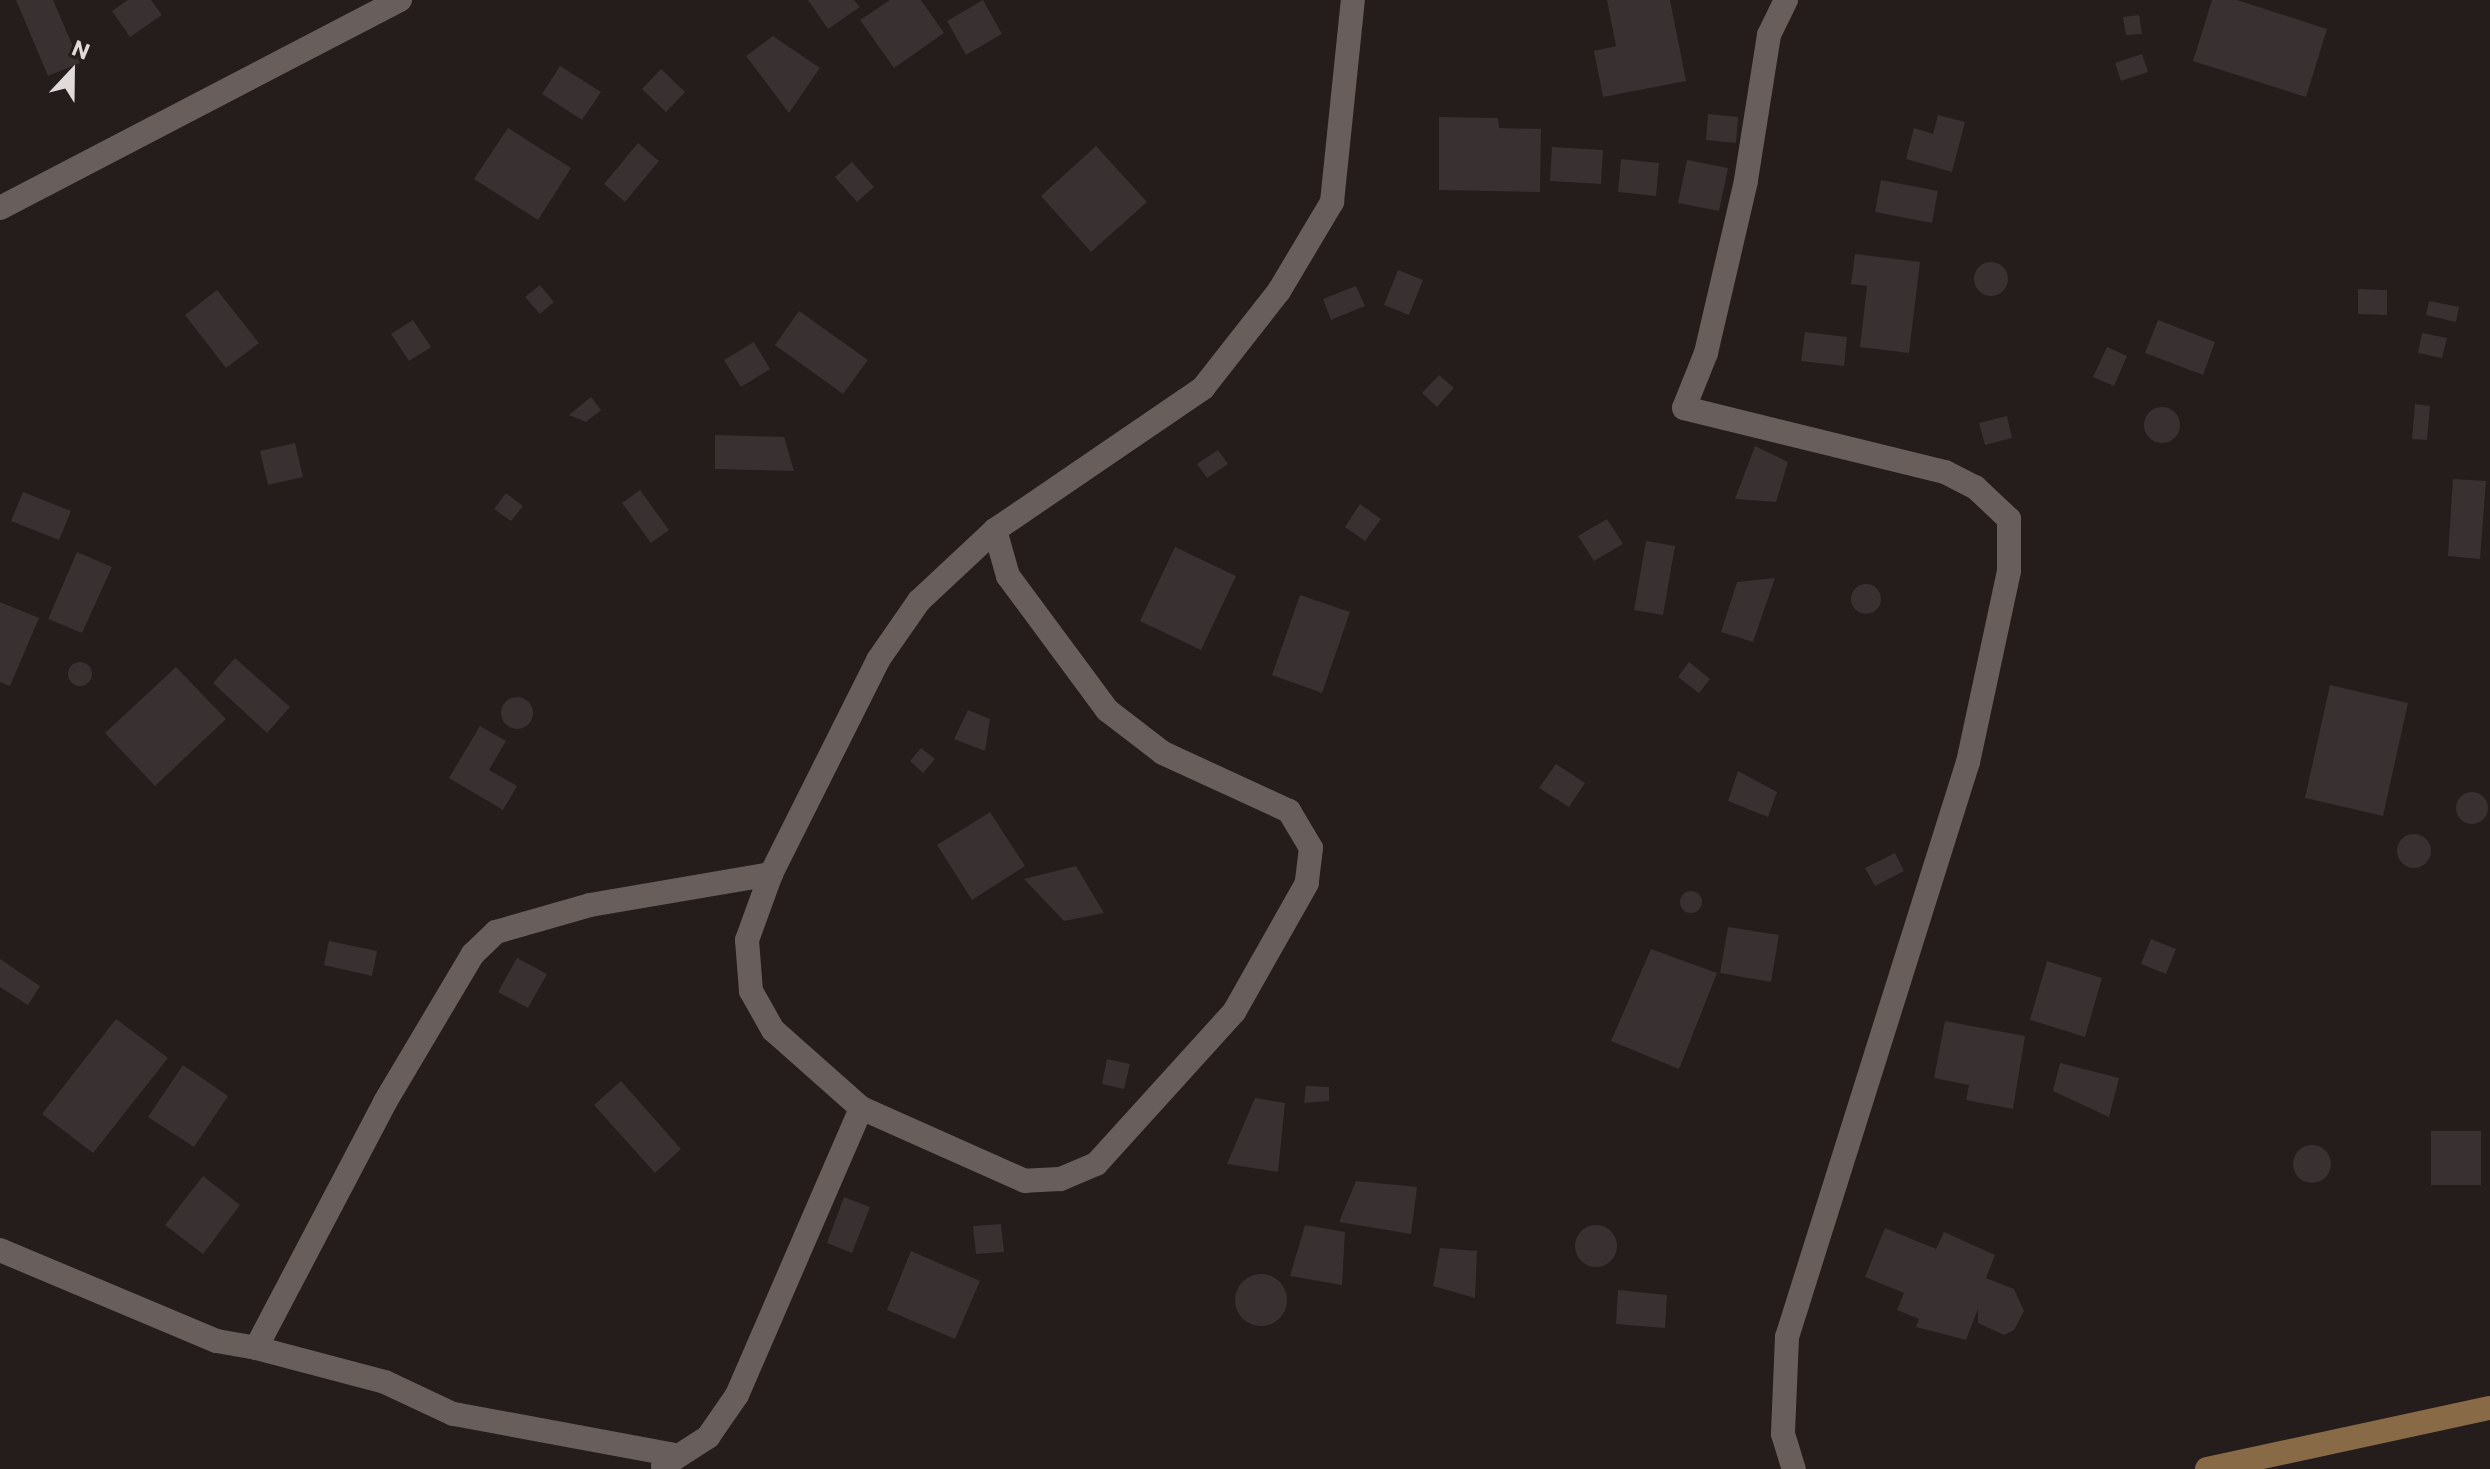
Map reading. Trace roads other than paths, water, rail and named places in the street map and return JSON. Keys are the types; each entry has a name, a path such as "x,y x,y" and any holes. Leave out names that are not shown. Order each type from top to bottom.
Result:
{"street":[{"path":"0,208 400,0"},
{"path":"995,530 1008,576 1107,710 1163,753 1289,811 1311,848 1307,883 1234,1012 1096,1164 1060,1179 1025,1181 861,1108 773,1030 751,991 747,940 771,874 878,660 919,601 995,530 1203,388 1279,291 1332,202 1353,0"},
{"path":"1786,0 1769,35 1746,181 1706,353 1684,408 1965,482 2009,519 2009,571 1968,762 1787,1337 1783,1434 1794,1469"},
{"path":"256,1348 385,1102 466,965 496,932 590,905 771,874"},
{"path":"0,1250 217,1341 256,1348 385,1382 453,1414 667,1462 708,1437 737,1395 861,1108"},
{"path":"2207,1469 2490,1408"}]}
